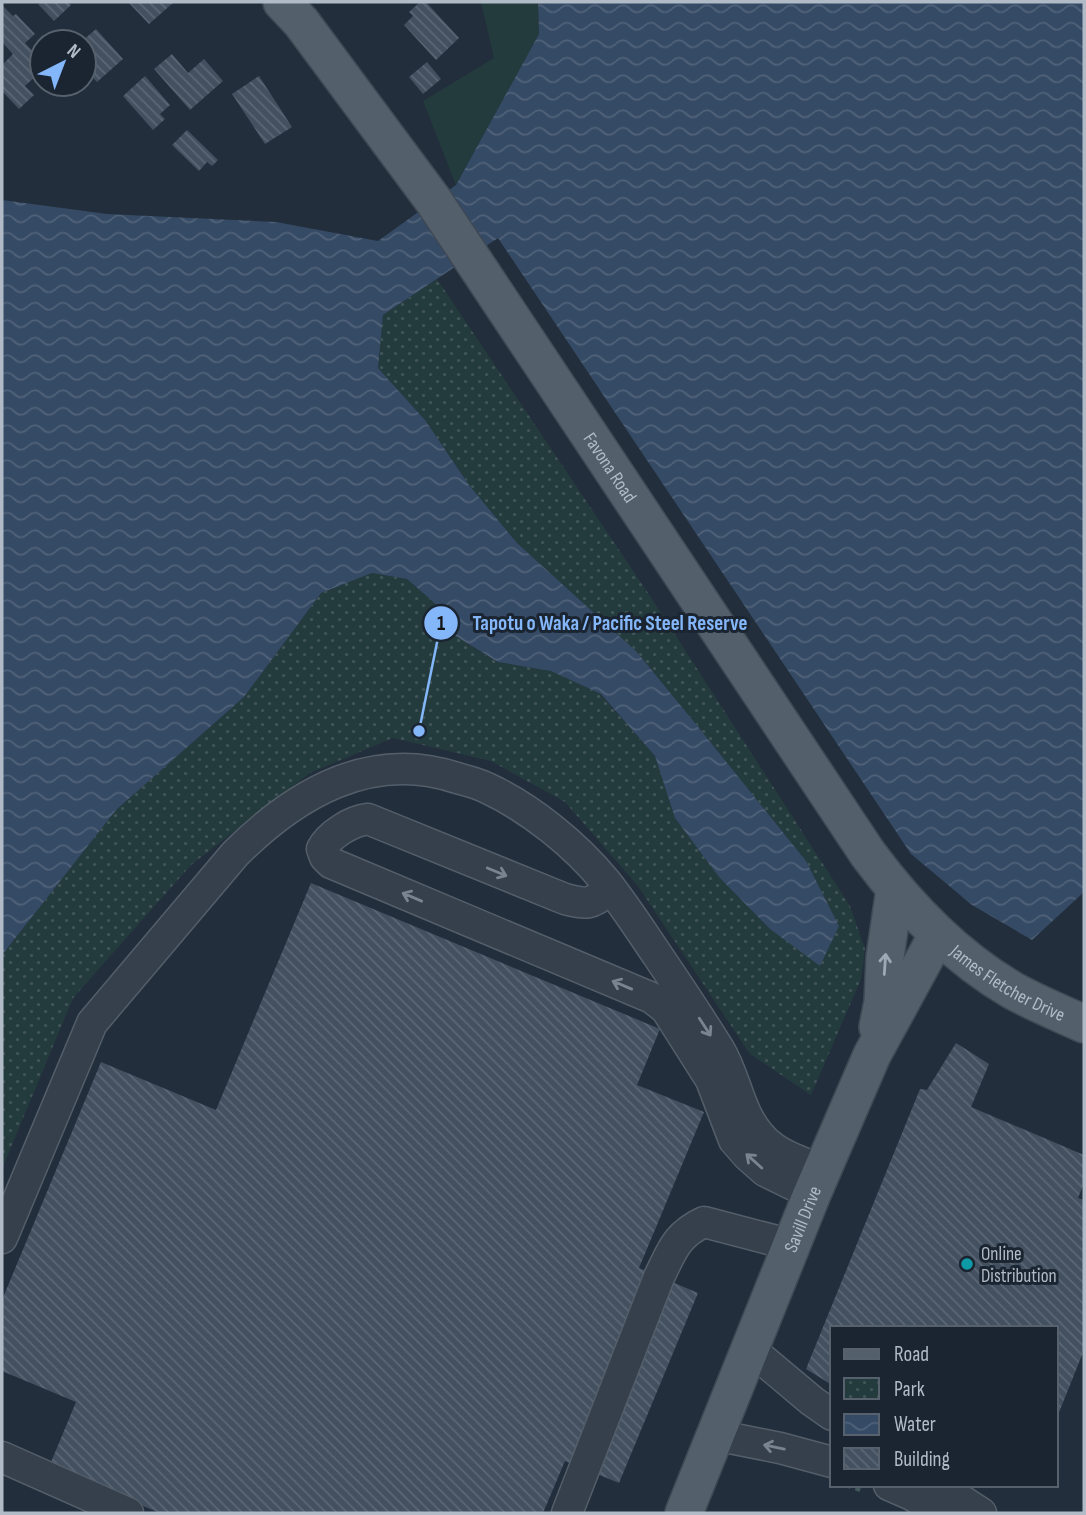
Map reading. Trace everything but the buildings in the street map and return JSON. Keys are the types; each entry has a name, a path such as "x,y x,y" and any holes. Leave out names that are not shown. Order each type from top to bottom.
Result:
{"main road":[{"name":"Favona Road","path":"282,2 301,22 433,200 861,844 895,889 938,934"},
{"path":"872,1055 883,1002 885,957 895,889"},
{"name":"Savill Drive","path":"684,1513 817,1182 872,1055 938,934"},
{"name":"James Fletcher Drive","path":"938,934 977,967 1012,990 1084,1024"}],"lane":[{"path":"2,1238 92,1023 235,854 259,830 312,794 354,775 395,768 434,770 485,787 518,804 587,862 611,889 721,1052 756,1132 766,1143 792,1160 817,1182"},
{"path":"611,889 593,902 583,904 565,900 368,819 358,820 326,841 322,849 331,863 652,998 666,1009 711,1080 734,1140 748,1156 765,1171 817,1182"},
{"path":"567,1513 659,1277 677,1241 704,1222 792,1245"},
{"path":"750,1349 830,1414"},
{"path":"715,1435 830,1461"},
{"path":"2,1457 128,1513"},
{"path":"894,1487 940,1513"},
{"path":"940,1487 981,1513"}],"green space":[{"path":"481,2 538,2 539,34 456,185 423,101 494,58"},
{"path":"437,279 654,602 850,906 865,949 861,979 811,1095 750,1054 638,886 565,802 491,761 393,738 310,773 191,865 73,998 2,1169 2,955 116,810 244,697 321,593 372,573 407,579 438,606 454,635 497,662 552,671 600,694 655,756 675,818 719,877 770,929 839,926 806,861 636,651 517,543 469,485 425,420 378,368 383,315"}],"water":[{"path":"538,2 1084,2 1084,892 1032,940 972,905 911,854 498,238 383,315 378,368 425,420 469,485 517,543 636,651 806,861 839,926 820,966 770,929 719,877 675,818 655,756 601,694 551,671 498,662 454,635 438,606 407,579 372,573 321,593 244,697 116,810 2,955 2,200 107,214 276,222 378,241 456,185 539,34"}],"place":[{"name":"Tapotu o Waka / Pacific Steel Reserve","path":"419,731"},
{"name":"Online Distribution","path":"967,1264"}]}
